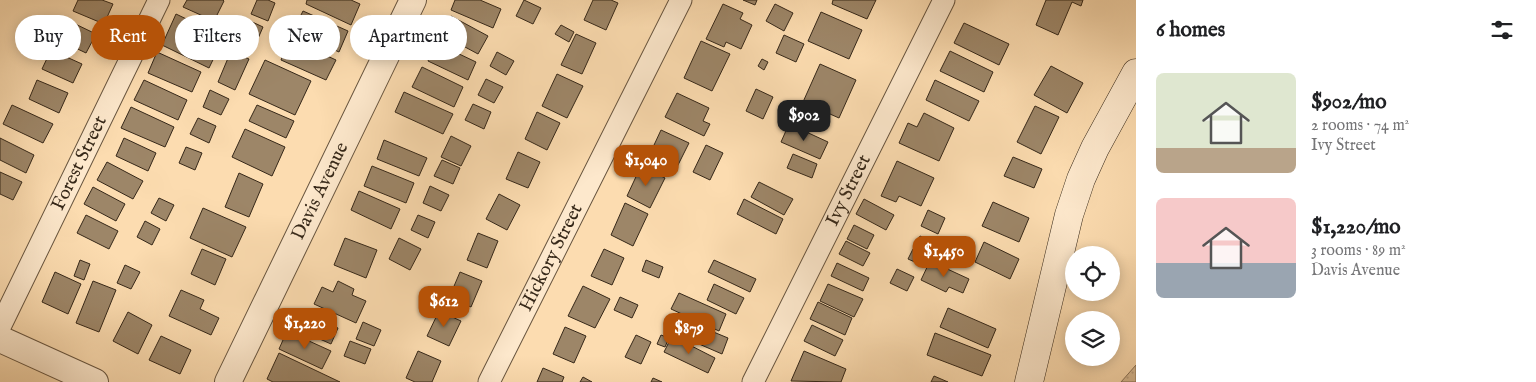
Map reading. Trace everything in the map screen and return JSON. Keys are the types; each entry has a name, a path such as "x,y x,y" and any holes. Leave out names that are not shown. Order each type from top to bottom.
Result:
{"main road":[{"path":"1028,382 1069,215 1078,188 1096,148 1136,73"}],"street":[{"name":"Forest Street","path":"0,327 159,0"},
{"name":"Davis Avenue","path":"228,382 413,0"},
{"name":"Hickory Street","path":"489,382 681,0"},
{"name":"Ivy Street","path":"753,382 944,0"},
{"path":"0,339 95,382"}],"shaded area":[{"path":"1136,365 1136,382 1121,382"}],"building":[{"path":"78,0 102,0 113,4 108,15 91,15 91,19 73,11"},
{"path":"187,0 224,1 217,15 201,15 183,7"},
{"path":"257,0 268,0 275,3 268,21 259,17 259,15 251,14"},
{"path":"307,0 351,0 360,4 355,15 350,15 350,25 340,20 340,15 330,15 306,4"},
{"path":"455,0 480,0 501,9 493,28 467,17 467,15 451,10"},
{"path":"524,0 541,8 533,24 516,16"},
{"path":"593,0 611,0 618,3 606,30 584,20"},
{"path":"743,0 757,0 755,5"},
{"path":"833,0 876,0 867,19 832,4"},
{"path":"1046,0 1083,0 1081,6 1072,2 1058,35 1036,25"},
{"path":"723,4 743,13 740,19 752,25 741,49 726,42 724,47 706,39"},
{"path":"775,4 793,13 784,31 766,21"},
{"path":"303,11 312,15 301,15"},
{"path":"821,12 862,30 849,59 808,41"},
{"path":"175,16 175,51 165,46 165,38"},
{"path":"964,23 1009,44 999,65 954,43"},
{"path":"259,25 263,27 259,36"},
{"path":"467,25 488,36 478,54 467,48"},
{"path":"561,25 574,32 569,42 555,34"},
{"path":"81,27 91,32 91,44 86,53 81,51"},
{"path":"340,27 348,31 340,50"},
{"path":"576,34 596,43 582,74 561,65"},
{"path":"784,35 804,44 796,62 776,53"},
{"path":"701,41 730,54 712,91 684,78"},
{"path":"950,51 993,72 984,92 940,71"},
{"path":"497,52 514,61 506,75 490,66"},
{"path":"165,56 201,72 192,92 148,73 154,60 165,60"},
{"path":"467,58 476,62 468,80 428,61 467,60"},
{"path":"762,59 768,62 764,70 758,66"},
{"path":"46,60 73,60 82,64 73,83 42,69"},
{"path":"193,60 213,60 209,68"},
{"path":"227,60 249,60 235,90 218,82"},
{"path":"265,60 311,81 295,115 249,94"},
{"path":"281,60 336,60 326,80"},
{"path":"820,64 856,80 839,118 803,102"},
{"path":"1051,66 1083,83 1067,113 1034,95"},
{"path":"422,67 463,87 454,107 412,87"},
{"path":"557,74 583,86 567,118 542,106"},
{"path":"486,79 503,87 494,103 478,95"},
{"path":"37,80 68,93 59,113 29,99"},
{"path":"144,80 187,100 178,120 134,100"},
{"path":"935,80 979,101 969,121 926,100"},
{"path":"756,89 773,97 763,119 746,111"},
{"path":"210,90 229,99 221,115 203,107"},
{"path":"404,92 453,114 443,134 395,112"},
{"path":"677,93 709,108 703,121 710,124 704,136 665,117"},
{"path":"473,104 491,112 484,129 465,120"},
{"path":"12,105 53,124 43,143 3,124"},
{"path":"257,105 294,121 286,138 249,121"},
{"path":"1035,106 1059,117 1041,154 1017,142"},
{"path":"131,107 174,127 165,147 121,128"},
{"path":"537,112 560,123 547,150 525,139"},
{"path":"924,113 954,128 939,161 899,143 908,123 917,127"},
{"path":"198,118 216,126 209,143 190,134"},
{"path":"789,124 828,142 820,159 781,142"},
{"path":"245,129 285,147 272,176 232,157"},
{"path":"661,130 689,143 675,171 648,158"},
{"path":"451,136 471,146 461,166 441,157"},
{"path":"0,138 34,155 26,173 0,160"},
{"path":"124,138 156,153 148,171 116,156"},
{"path":"384,140 427,158 419,176 377,159"},
{"path":"706,145 723,153 710,180 693,172"},
{"path":"186,147 202,153 195,170 179,163"},
{"path":"518,152 540,162 528,188 506,179"},
{"path":"793,154 817,164 812,178 787,168"},
{"path":"1013,157 1042,169 1034,188 1004,176"},
{"path":"442,160 460,168 453,184 434,176"},
{"path":"897,161 934,178 921,206 899,196 896,202 881,196"},
{"path":"107,162 143,181 133,199 97,180"},
{"path":"372,166 414,183 406,203 364,186"},
{"path":"641,166 665,178 650,208 627,196"},
{"path":"0,172 22,182 13,200 0,194"},
{"path":"239,173 263,184 249,217 225,207"},
{"path":"759,182 793,199 784,215 751,197"},
{"path":"430,186 449,195 441,211 423,203"},
{"path":"93,187 125,204 116,221 84,204"},
{"path":"359,191 400,209 391,229 351,210"},
{"path":"499,194 520,205 507,230 486,219"},
{"path":"159,198 174,205 166,221 151,213"},
{"path":"744,199 783,219 776,234 737,214"},
{"path":"864,199 894,215 886,230 856,214"},
{"path":"993,202 1029,218 1019,242 982,226"},
{"path":"625,203 648,214 633,246 611,235"},
{"path":"203,208 246,227 232,257 190,238"},
{"path":"928,210 945,218 938,234 921,226"},
{"path":"86,215 118,231 109,249 77,233"},
{"path":"418,215 435,222 428,238 411,230"},
{"path":"145,221 160,229 152,245 137,237"},
{"path":"854,225 874,235 867,249 847,239"},
{"path":"478,233 498,241 487,268 467,260"},
{"path":"920,236 937,244 932,256 915,247"},
{"path":"345,238 377,250 366,278 334,265"},
{"path":"399,238 421,249 410,270 389,259"},
{"path":"941,238 958,246 949,265 933,257"},
{"path":"846,241 870,253 863,266 839,254"},
{"path":"984,242 1019,259 1010,279 975,262"},
{"path":"202,249 226,259 215,285 191,274"},
{"path":"604,249 624,258 612,285 591,276"},
{"path":"913,249 928,257 924,266 908,259"},
{"path":"80,260 90,264 84,280 74,276"},
{"path":"646,260 663,267 659,278 642,271"},
{"path":"714,260 756,279 750,292 708,272"},
{"path":"930,261 969,279 963,293 949,287 946,292 921,280"},
{"path":"837,263 869,278 863,291 831,276"},
{"path":"125,265 140,272 131,289 117,283"},
{"path":"897,269 914,277 907,291 890,283"},
{"path":"55,272 81,284 68,314 42,302"},
{"path":"460,272 482,281 471,307 449,298"},
{"path":"93,281 116,290 99,332 76,323"},
{"path":"338,281 354,289 352,295 366,301 356,323 314,304 322,287 333,292"},
{"path":"714,284 744,298 736,314 707,300"},
{"path":"828,284 863,299 854,317 820,301"},
{"path":"583,286 610,299 595,328 568,316"},
{"path":"181,290 204,300 200,309 219,318 211,335 169,316"},
{"path":"679,293 726,314 719,331 671,309"},
{"path":"620,297 638,305 632,318 614,310"},
{"path":"818,302 852,318 845,335 810,319"},
{"path":"948,308 996,329 988,348 940,327"},
{"path":"439,311 461,321 449,346 427,336"},
{"path":"128,312 152,325 138,354 113,341"},
{"path":"302,313 338,328 331,344 295,328"},
{"path":"682,319 728,338 722,354 676,334"},
{"path":"363,322 381,330 374,346 356,339"},
{"path":"812,325 843,340 835,356 804,341"},
{"path":"565,327 586,336 574,363 553,354"},
{"path":"287,331 331,351 322,369 279,349"},
{"path":"935,333 991,355 982,376 927,355"},
{"path":"636,335 651,342 641,364 625,357"},
{"path":"661,335 669,338 665,347 657,344"},
{"path":"161,336 191,350 180,374 149,360"},
{"path":"672,336 715,358 708,373 664,352"},
{"path":"350,341 371,349 365,364 344,356"},
{"path":"418,351 441,361 432,382 415,382 406,378"},
{"path":"804,351 846,369 841,382 791,381"},
{"path":"279,353 340,382 273,382 267,379"},
{"path":"543,368 564,377 562,382 537,382"},
{"path":"934,376 948,382 931,382"},
{"path":"583,377 592,382 580,382"},
{"path":"653,378 662,382 651,382"}]}
